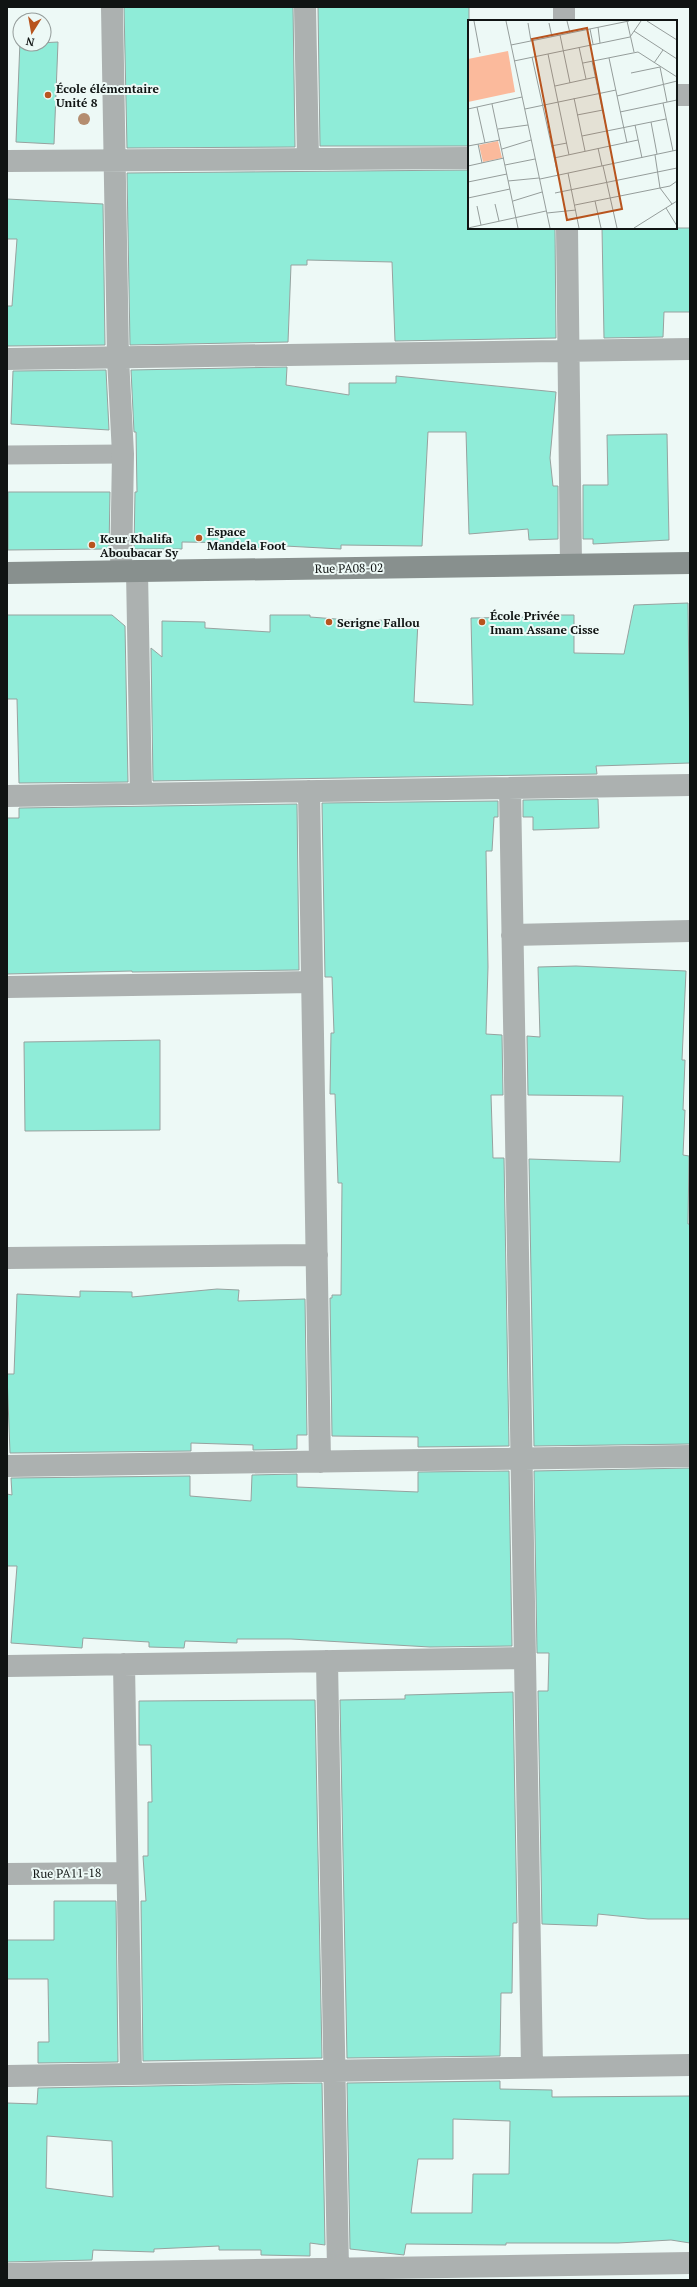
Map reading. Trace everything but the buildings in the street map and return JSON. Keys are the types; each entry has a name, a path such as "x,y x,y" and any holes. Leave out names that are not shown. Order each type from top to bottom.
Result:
{"street":[{"path":"112,7 118,358 141,794"},
{"path":"306,7 308,158"},
{"path":"564,7 564,20"},
{"path":"677,95 690,95"},
{"path":"7,161 114,159 468,158"},
{"path":"567,229 571,564"},
{"path":"7,359 690,349"},
{"name":"Rue PA08-02","path":"7,573 690,562"},
{"path":"7,796 690,785"},
{"path":"510,788 532,2067"},
{"path":"309,791 320,1462"},
{"path":"512,935 690,931"},
{"path":"7,986 312,982"},
{"path":"7,1258 317,1255"},
{"path":"7,1466 690,1456"},
{"path":"7,1666 524,1658"},
{"path":"327,1661 338,2269"},
{"path":"124,1664 131,2074"},
{"name":"Rue PA11-18","path":"7,1874 127,1873"},
{"path":"7,2076 690,2065"},
{"path":"7,2274 212,2275 338,2269 441,2273 690,2263"}],"lane":[{"path":"7,455 122,454"}],"place":[{"name":"École élémentaire Unité 8","path":"48,95"},
{"name":"Espace Mandela Foot","path":"199,538"},
{"name":"Keur Khalifa Aboubacar Sy","path":"92,545"},
{"name":"Serigne Fallou","path":"329,622"},
{"name":"École Privée Imam Assane Cisse","path":"482,622"}]}
